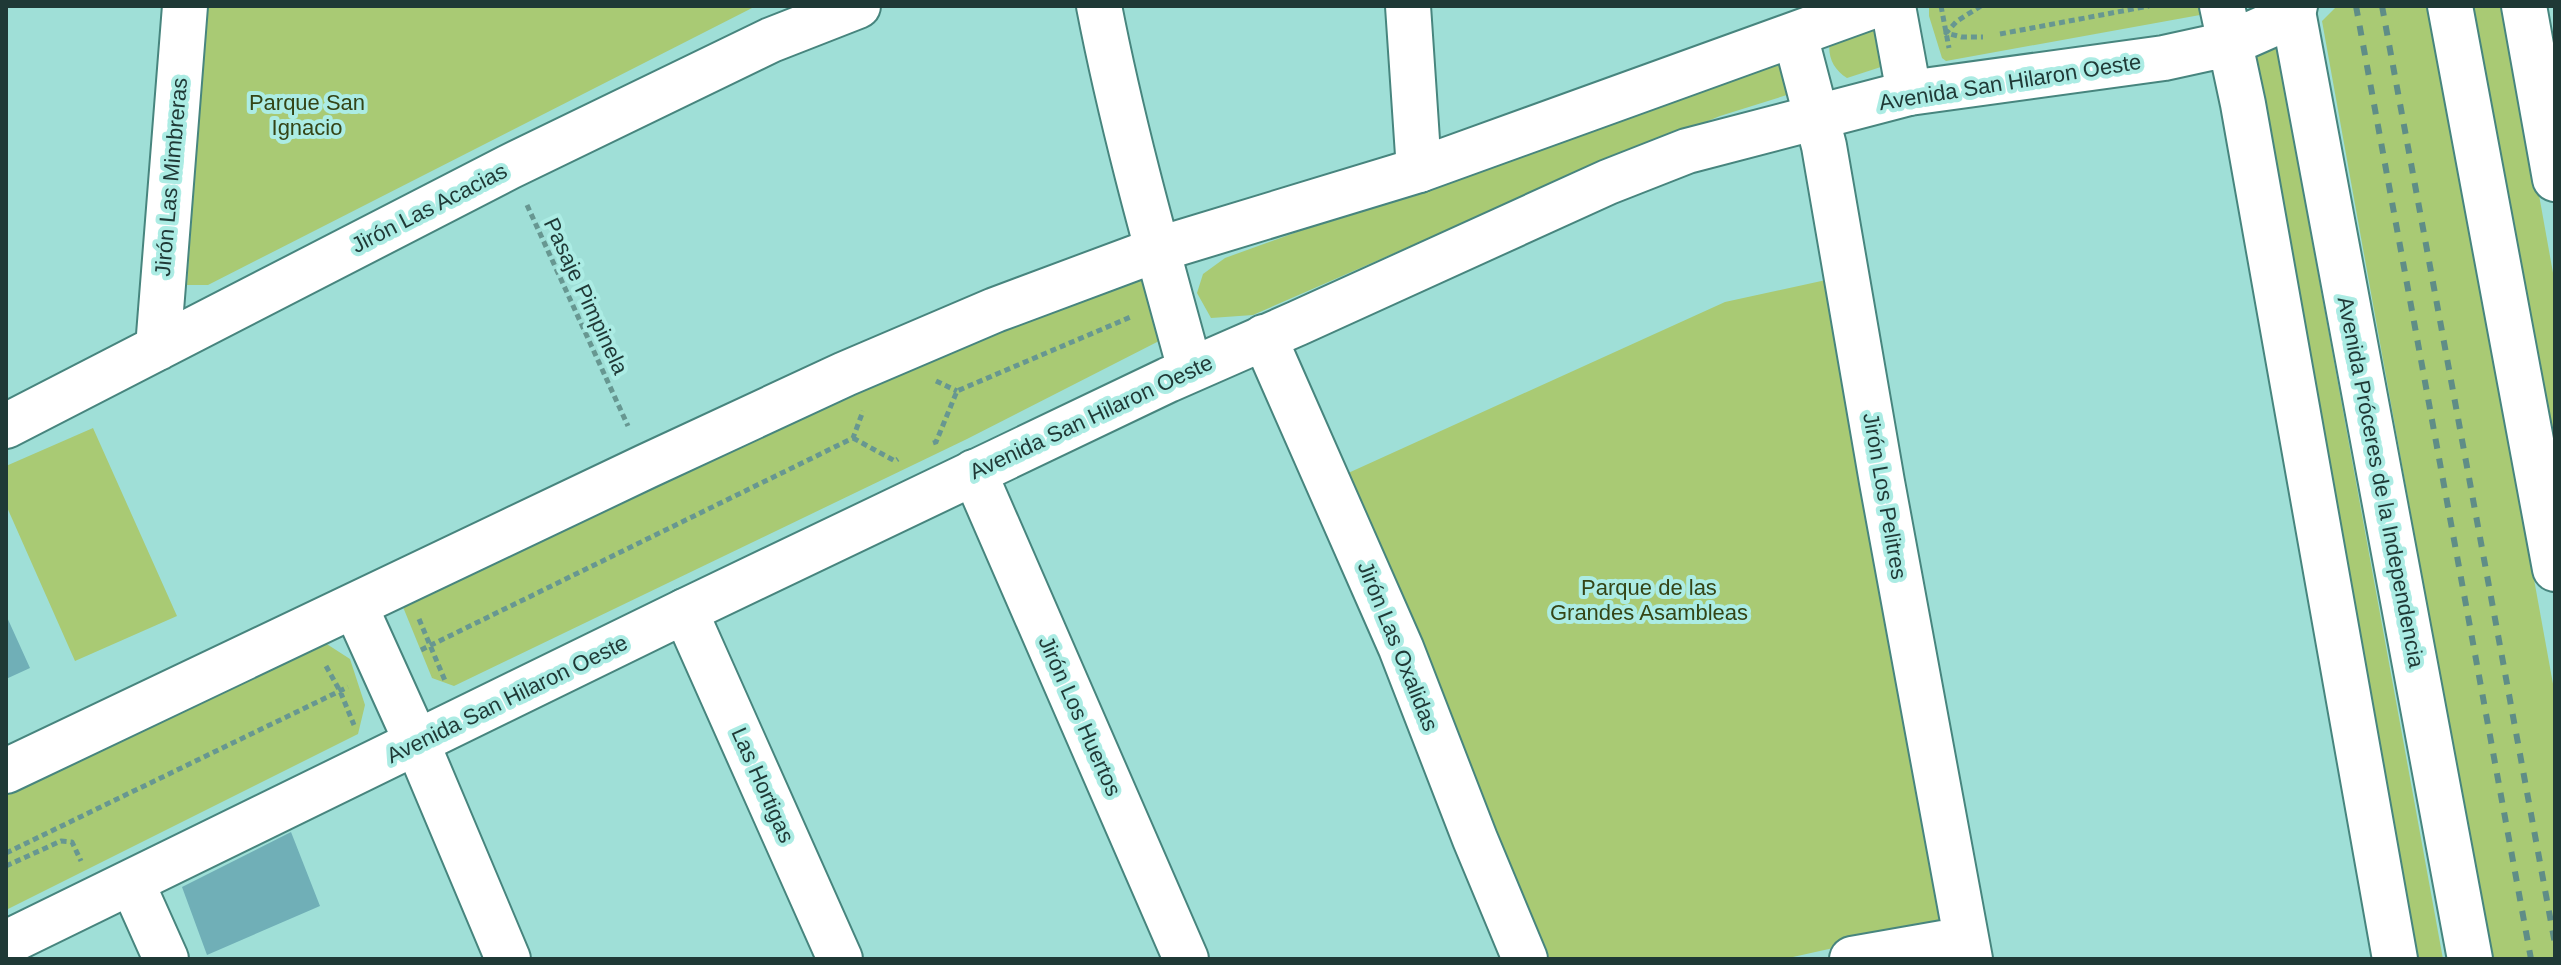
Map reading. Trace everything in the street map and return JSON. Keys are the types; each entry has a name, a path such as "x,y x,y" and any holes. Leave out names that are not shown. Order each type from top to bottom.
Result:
{"street":[{"name":"Jirón Las Mimbreras","path":"158,348 185,6"},
{"name":"Jirón Las Acacias","path":"6,426 509,167 770,23 858,6"},
{"path":"1099,6 1112,74 1156,250 1190,369"},
{"path":"1408,6 1419,170"},
{"path":"6,771 647,466 845,374 995,310 1156,250 1419,170 1873,6"},
{"path":"1893,6 1909,93"},
{"path":"2450,6 2555,569"},
{"path":"2524,6 2555,179"},
{"name":"Avenida San Hilaron Oeste","path":"6,943 685,611 1190,369 1608,182 1687,151 1909,93 2164,58 2225,25 2271,25 2293,7"},
{"name":"Avenida Próceres de la Independencia","path":"2293,7 2470,959"},
{"path":"2225,25 2243,104 2395,959"},
{"name":"Jirón Los Pelitres","path":"1795,35 1818,116 1968,949"},
{"name":"Jirón Las Oxalidas","path":"1264,337 1401,648 1525,959"},
{"name":"Jirón Los Huertos","path":"974,472 1186,959"},
{"path":"355,606 417,743 508,959"},
{"name":"Las Hortigas","path":"685,611 840,959"},
{"path":"132,883 166,959"},
{"path":"1852,959 1968,949"}],"path":[{"path":"1941,6 1951,59"},
{"path":"1946,33 1957,21 1981,6"},
{"path":"1946,33 1962,37 1992,35 2149,6"},
{"name":"Pasaje Pimpinela","path":"521,192 628,426"},
{"path":"922,448 936,442 957,391 1140,313 1172,303"},
{"path":"6,853 853,438 895,461 909,454"},
{"path":"404,583 461,721"},
{"path":"306,630 340,691 371,766"},
{"path":"6,866 61,841 72,842 84,865"}],"green space":[{"name":"Parque San Ignacio","path":"207,6 756,6 208,285 187,285"},
{"path":"1929,6 2209,6 2211,13 1946,61 1942,58 1929,16"},
{"path":"2337,6 2430,6 2555,695 2555,959 2491,959 2322,21"},
{"path":"2465,6 2505,6 2555,284 2555,486"},
{"path":"1874,21 1887,65 1847,78 1837,70 1832,60 1829,49 1831,37"},
{"path":"2273,27 2443,959 2408,959 2246,35"},
{"path":"1781,56 1790,94 1720,116 1516,200 1253,315 1211,318 1197,293 1203,274 1225,258"},
{"path":"1134,276 1149,281 1161,340 967,439 454,686 432,678 403,607 410,592 841,388"},
{"name":"Parque de las Grandes Asambleas","path":"1826,280 1950,922 1784,959 1541,959 1346,474 1725,302"},
{"path":"93,428 177,616 75,661 6,505 6,466"},
{"path":"319,639 350,659 365,705 358,734 6,910 6,792"}],"building":[{"path":"6,615 30,668 6,679"},
{"path":"291,832 320,906 207,955 182,887"}],"railway":[{"path":"2356,6 2531,959"},
{"path":"2382,6 2555,944"}]}
